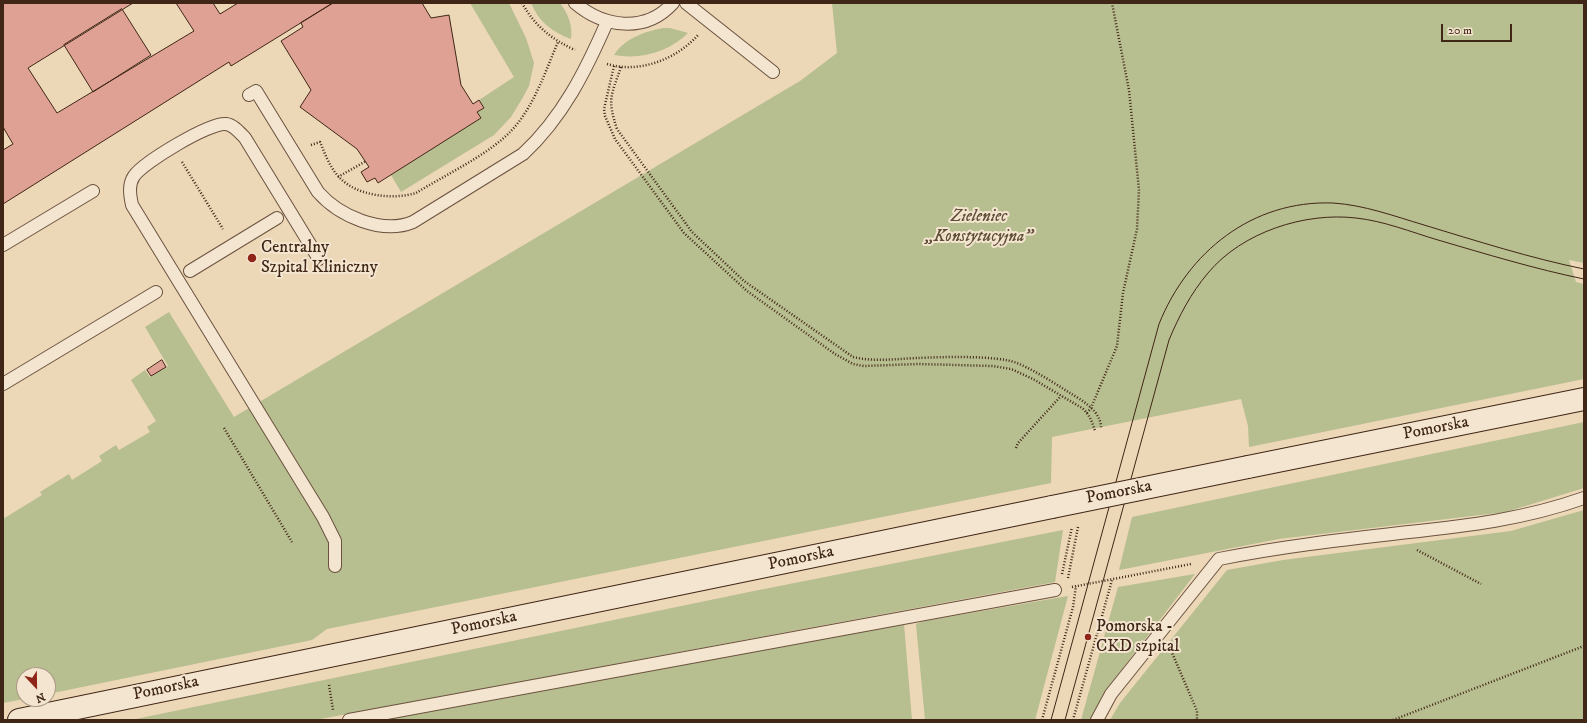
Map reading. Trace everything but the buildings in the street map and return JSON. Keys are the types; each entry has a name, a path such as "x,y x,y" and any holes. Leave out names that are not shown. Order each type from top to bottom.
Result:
{"street":[{"name":"Pomorska","path":"18,720 1584,399"}],"lane":[{"path":"575,3 590,15 606,22 620,24 646,20 658,14 672,3"},
{"path":"686,3 773,72"},
{"path":"249,94 256,91 315,194 338,211 358,219 382,226 404,226 413,222 524,154 556,119 572,94 591,57 606,22"},
{"path":"319,259 245,138 237,130 227,124 214,125 202,130 143,166 133,177 129,191 132,205 323,517 335,541 335,566"},
{"path":"3,245 93,190"},
{"path":"190,271 274,220"},
{"path":"3,384 156,292"},
{"path":"1097,720 1111,694 1219,559 1282,547 1510,519 1559,507 1584,498"},
{"path":"349,720 1060,590"}],"path":[{"path":"522,3 542,31 558,42 591,57 620,67 652,63 679,52 691,44 709,21"},
{"path":"1087,413 1091,408 1117,346 1123,293 1137,229 1139,190 1129,90 1112,3"},
{"path":"330,164 338,177 345,183 373,194 403,197 416,193 493,146 511,131 525,112 558,42"},
{"path":"614,66 604,101 604,109 605,116 616,139 684,233 739,285 835,354 853,364 864,366 918,364 993,366 1011,369 1061,396 1087,413 1093,422 1095,431"},
{"path":"620,67 610,101 611,112 617,129 688,228 744,281 853,357 870,360 925,357 1000,359 1016,363 1048,380 1091,408 1099,419 1101,428"},
{"path":"338,177 366,161"},
{"path":"182,162 233,245"},
{"path":"1016,448 1018,443 1061,396"},
{"path":"224,428 292,542"},
{"path":"1060,590 1072,527"},
{"path":"1060,590 1078,527"},
{"path":"1408,532 1410,546 1481,584"},
{"path":"1060,590 1219,559"},
{"path":"1073,720 1112,580"},
{"path":"1042,720 1073,607 1076,586"},
{"path":"1158,634 1168,643 1197,711 1197,720"},
{"path":"1393,720 1402,718 1584,646"},
{"path":"329,684 333,708 332,714"}],"green space":[{"path":"470,3 509,3 526,38 534,63 529,86 511,117 494,135 401,192 391,175 480,118 477,112 484,108 479,100 514,77"},
{"path":"531,3 560,3 569,20 571,39 547,26 538,16"},
{"name":"Zieleniec „Konstytucyjna”","path":"832,3 1584,3 1584,263 1569,260 1576,282 1584,284 1584,379 1249,447 1248,426 1241,399 1052,437 1051,483 327,629 312,640 56,692 56,667 16,667 16,701 3,703 3,519 42,495 40,492 69,474 72,480 102,461 99,456 116,445 119,450 150,432 147,427 156,421 131,380 145,370 150,377 168,366 145,327 169,312 234,417 800,81 837,53"},
{"path":"663,28 670,28 688,33 672,45 654,53 634,56 614,55 618,49 629,40"},
{"path":"1584,422 1584,488 1506,512 1279,539 1119,570 1132,517"},
{"path":"1584,510 1584,720 1110,720 1120,703 1227,570 1283,560 1511,531"},
{"path":"1063,530 1055,582 315,720 131,720 749,592"},
{"path":"1195,574 1106,690 1091,720 1081,720 1118,587"},
{"path":"1068,596 1035,720 925,720 916,624 924,621"},
{"path":"904,624 912,720 378,720"}],"tram line":[{"path":"1051,720 1159,324 1171,298 1187,274 1205,253 1226,235 1250,221 1276,211 1303,204 1345,204 1379,211 1504,249 1584,269"},
{"path":"1065,720 1169,340 1191,297 1208,273 1222,259 1238,246 1256,236 1276,228 1316,218 1356,218 1387,224 1511,261 1584,279"}],"place":[{"name":"Centralny Szpital Kliniczny","path":"252,258"},
{"name":"Pomorska - CKD szpital","path":"1088,637"}]}
